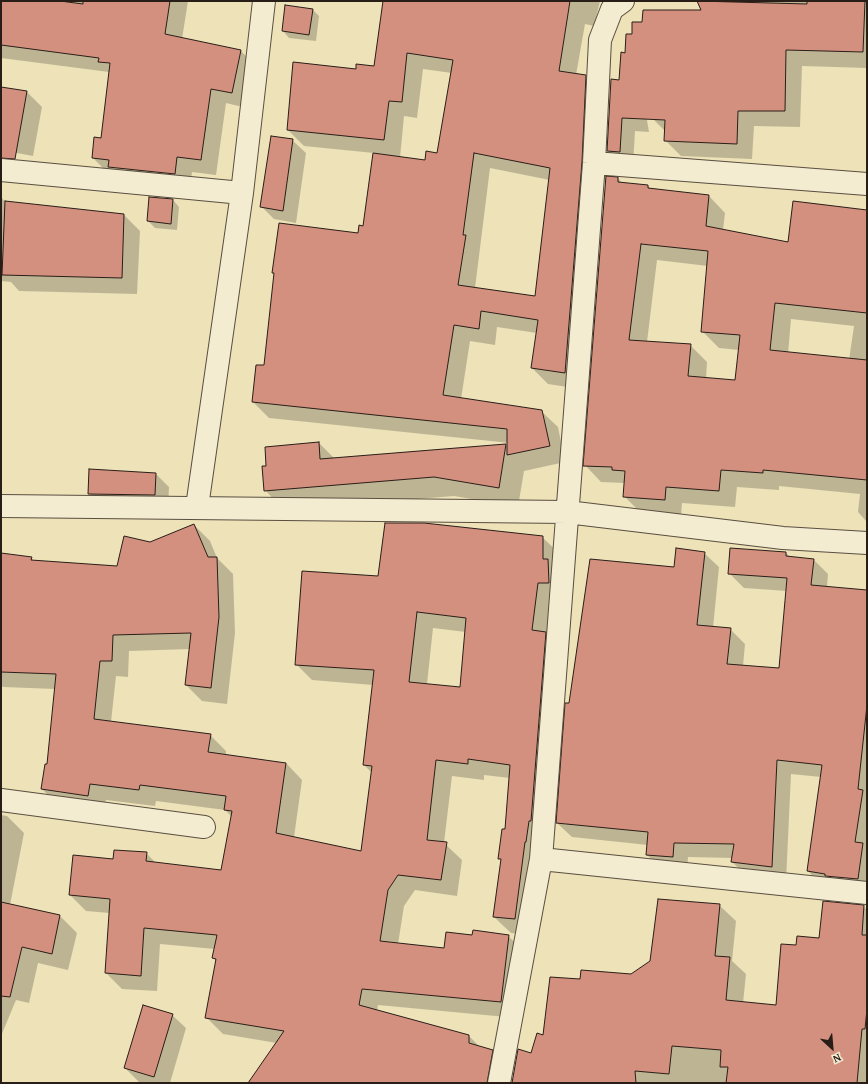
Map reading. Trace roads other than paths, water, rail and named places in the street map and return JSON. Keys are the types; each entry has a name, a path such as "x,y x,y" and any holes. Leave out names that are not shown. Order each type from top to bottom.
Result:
{"street":[{"path":"197,507 242,193 264,1"},
{"path":"499,1083 541,859 594,162 600,40 612,9 623,1"},
{"path":"594,162 867,184"},
{"path":"1,170 242,193"},
{"path":"1,506 567,512 783,538 867,543"},
{"path":"1,800 204,827"},
{"path":"541,859 867,893"}]}
